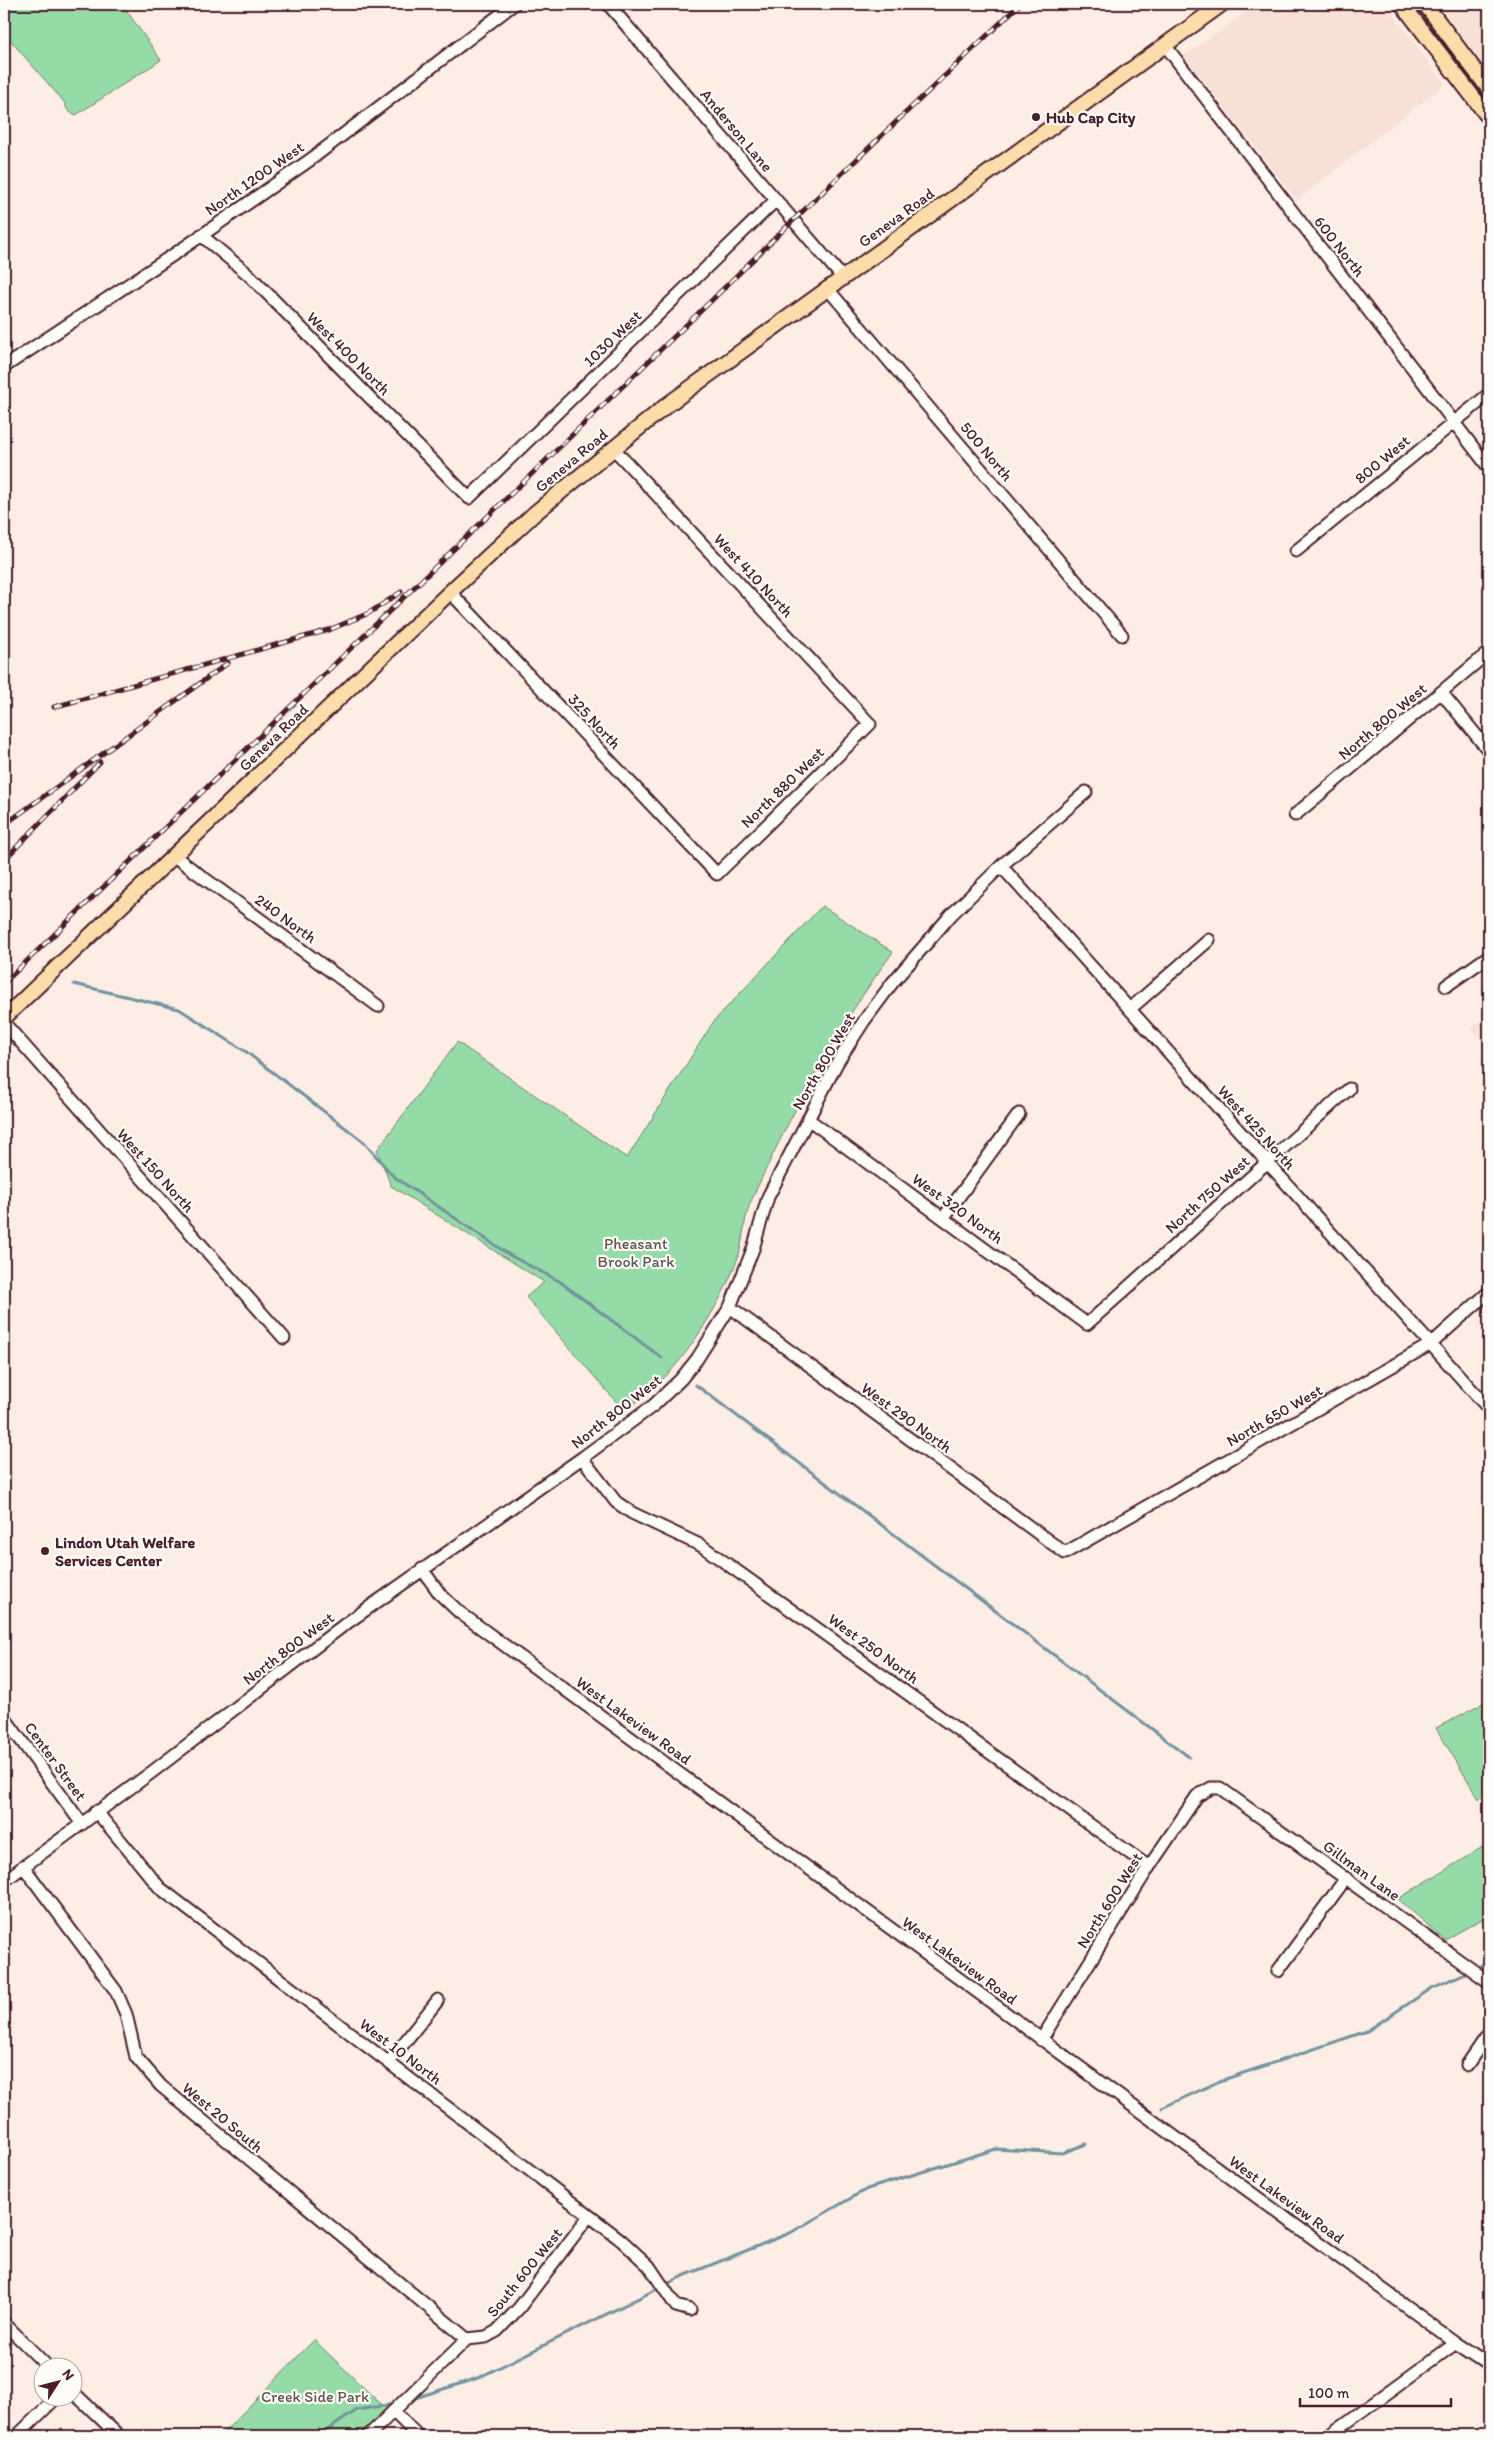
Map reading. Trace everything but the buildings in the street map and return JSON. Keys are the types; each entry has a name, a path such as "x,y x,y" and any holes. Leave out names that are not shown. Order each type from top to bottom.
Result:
{"main road":[{"name":"Geneva Road","path":"4,1018 450,592 535,513 613,448 667,404 1222,4"},
{"path":"1402,4 1489,118"},
{"path":"1425,4 1489,89"}],"street":[{"name":"North 1200 West","path":"4,367 310,160 514,4"},
{"name":"Anderson Lane","path":"608,4 842,278"},
{"name":"600 North","path":"1165,45 1489,468"},
{"name":"1030 West","path":"470,498 776,200"},
{"name":"West 400 North","path":"201,235 249,275 470,498"},
{"name":"500 North","path":"827,288 1122,635"},
{"name":"800 West","path":"1296,551 1453,421 1489,394"},
{"name":"West 410 North","path":"613,448 870,724"},
{"name":"325 North","path":"450,592 716,874"},
{"name":"North 800 West","path":"1295,814 1489,652"},
{"path":"1441,692 1489,751"},
{"name":"North 880 West","path":"716,874 870,724"},
{"name":"North 800 West","path":"4,1881 82,1824 96,1811 152,1772 344,1625 582,1458 654,1404 681,1379 698,1359 730,1307 746,1268 768,1197 837,1063 893,982 950,915 1001,866 1086,792"},
{"name":"240 North","path":"174,856 378,1006"},
{"name":"West 425 North","path":"1001,866 1489,1409"},
{"path":"1130,1009 1209,940"},
{"path":"1446,986 1489,956"},
{"name":"West 150 North","path":"4,1023 284,1338"},
{"name":"North 750 West","path":"1087,1324 1349,1089"},
{"path":"944,1217 1019,1114"},
{"name":"West 320 North","path":"808,1120 944,1217 1087,1324"},
{"name":"North 650 West","path":"1065,1553 1431,1344 1489,1292"},
{"name":"West 290 North","path":"730,1307 1065,1553"},
{"name":"West 250 North","path":"582,1458 616,1502 632,1512 702,1546 1149,1867"},
{"name":"West Lakeview Road","path":"422,1569 440,1594 458,1612 1041,2040 1456,2343 1489,2365"},
{"name":"Center Street","path":"4,1717 82,1824"},
{"name":"North 600 West","path":"1041,2040 1149,1867 1197,1796 1203,1790 1214,1788"},
{"name":"Gillman Lane","path":"1214,1788 1220,1788 1489,1982"},
{"name":"West 10 North","path":"96,1811 160,1888 621,2240 649,2266 676,2306 690,2310"},
{"name":"West 20 South","path":"23,1866 116,1991 126,2014 136,2056 160,2086 467,2339"},
{"path":"1278,1972 1346,1878"},
{"path":"389,2062 438,2000"},
{"path":"1467,2065 1489,2033"},
{"name":"South 600 West","path":"467,2339 486,2337 497,2331 519,2308 589,2216"},
{"path":"4,2323 39,2358"},
{"path":"368,2436 467,2339"},
{"path":"1328,2436 1456,2343"},
{"path":"82,2401 119,2436"},
{"path":"17,2436 46,2408"},
{"path":"393,2411 418,2436"}],"shaded area":[{"path":"1258,4 1385,4 1445,84 1297,200 1184,56"},
{"path":"1438,4 1489,4 1489,72"},
{"path":"1489,1015 1489,1049 1471,1028"}],"green space":[{"path":"4,4 122,4 161,60 76,115 68,111 64,102 4,33"},
{"name":"Pheasant Brook Park","path":"822,906 893,952 834,1041 799,1103 767,1167 749,1206 739,1254 717,1304 695,1339 672,1370 651,1390 624,1411 526,1297 544,1282 391,1186 377,1150 457,1042 627,1158 714,1021"},
{"path":"1489,1700 1489,1789 1479,1799 1436,1728"},
{"path":"1489,1843 1489,1915 1445,1940 1398,1899"},
{"name":"Creek Side Park","path":"314,2340 384,2407 393,2411 368,2436 220,2436"}],"waterway":[{"path":"74,984 179,1009 245,1051 364,1142 393,1176 511,1256 559,1281 662,1358"},
{"path":"696,1385 1189,1757"},
{"path":"1476,1968 1489,1962"},
{"path":"1162,2108 1220,2081 1367,2031 1432,1988 1470,1971"},
{"path":"412,2399 478,2378 681,2277 790,2233 867,2189 996,2149 1062,2153 1086,2144"},
{"path":"319,2436 357,2410 394,2404"}],"railway":[{"path":"4,983 787,226 1020,4"},
{"path":"54,707 329,630 369,613 401,592"},
{"path":"4,825 228,663"},
{"path":"4,860 100,762"}],"place":[{"name":"Hub Cap City","path":"1036,117"},
{"name":"Lindon Utah Welfare Services Center","path":"45,1551"}]}
